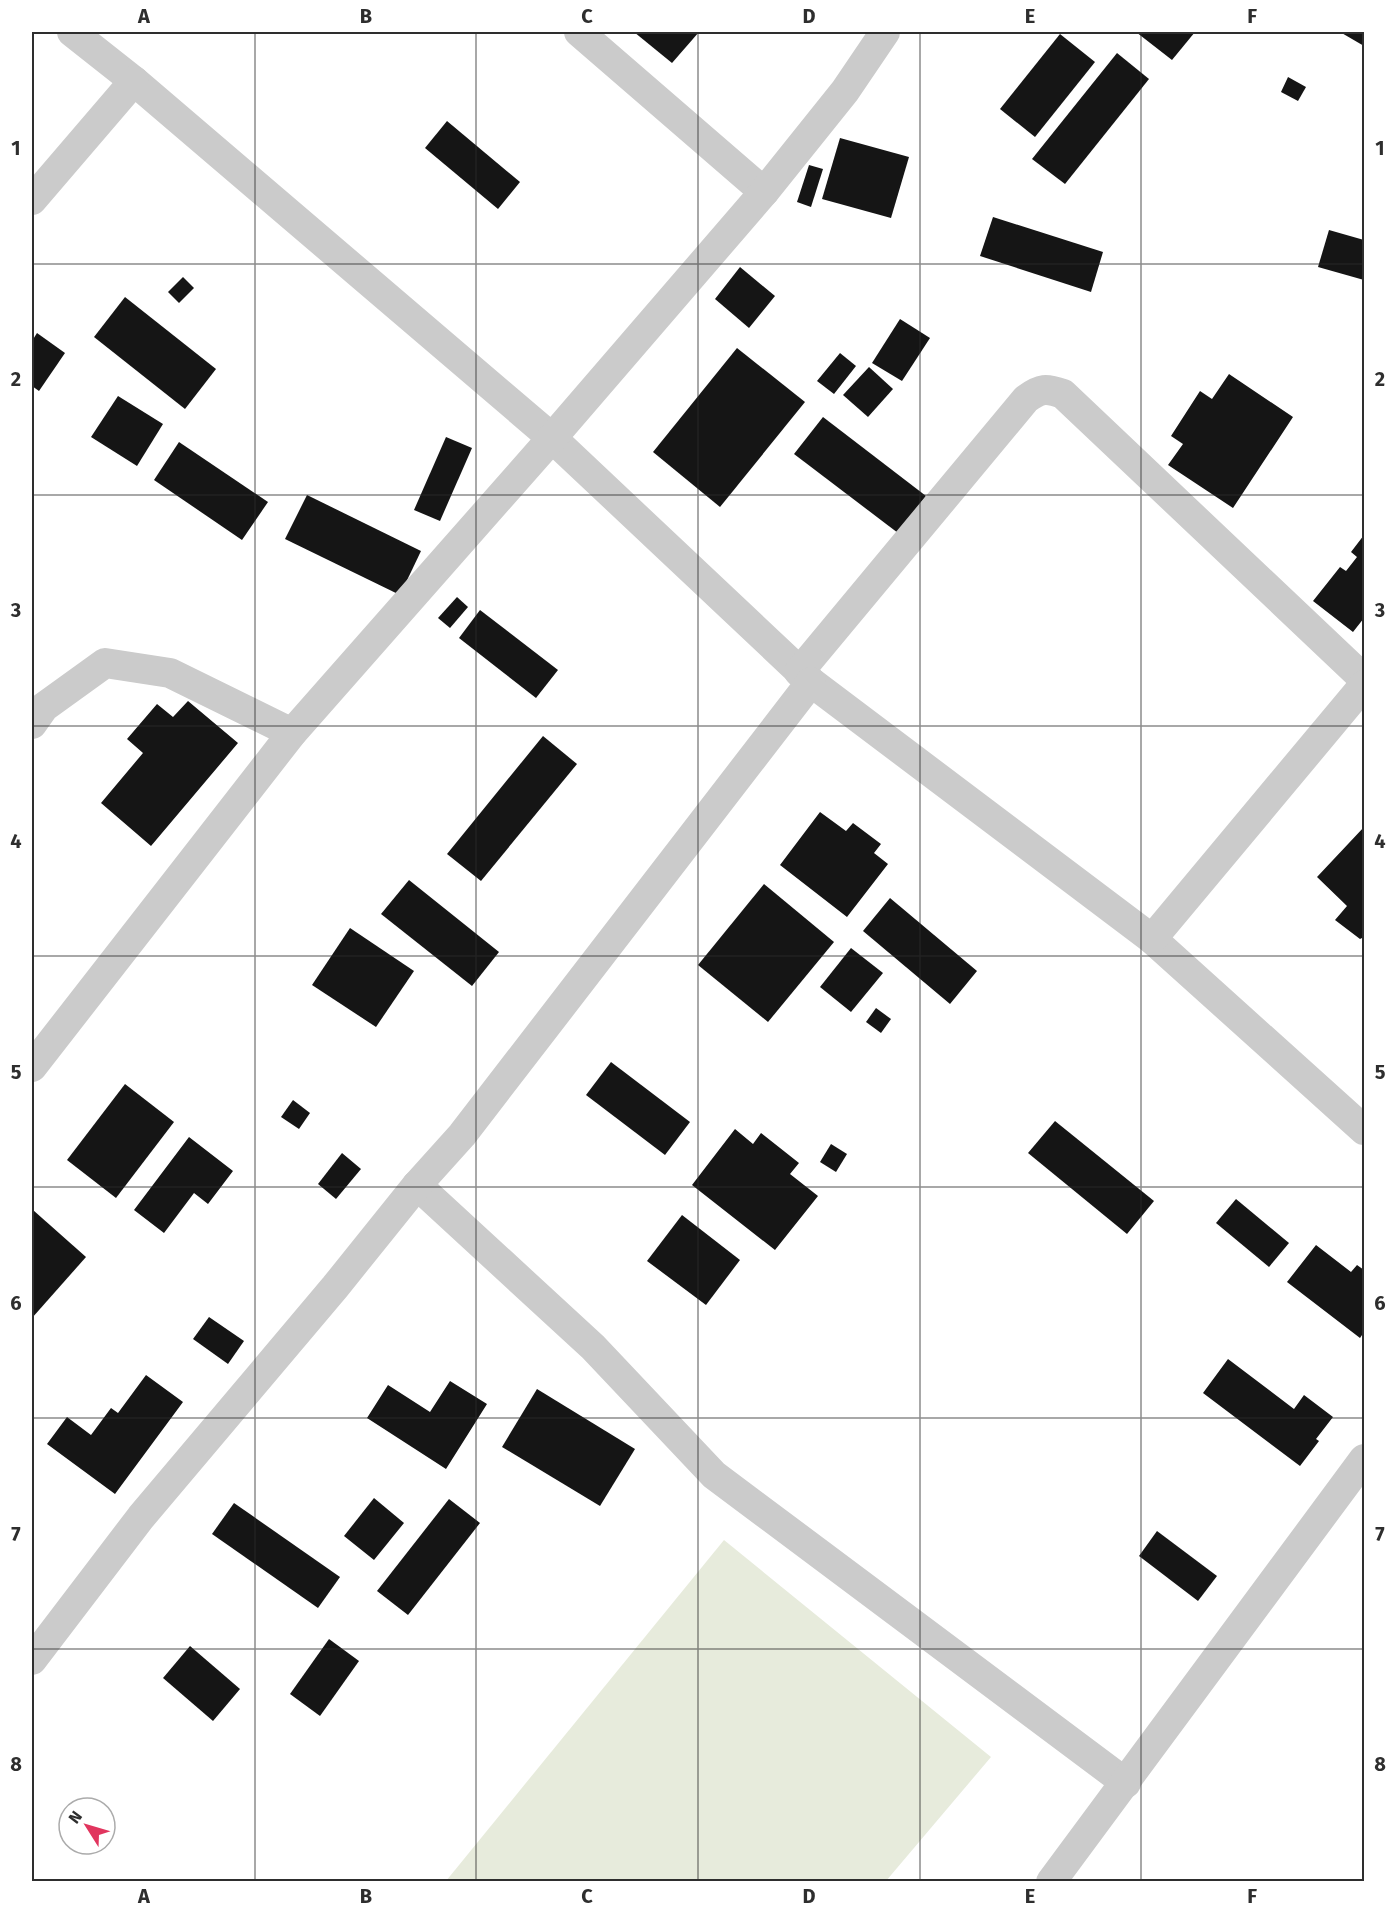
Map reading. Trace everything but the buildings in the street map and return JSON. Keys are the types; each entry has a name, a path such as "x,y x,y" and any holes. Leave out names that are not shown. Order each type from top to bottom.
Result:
{"street":[{"path":"72,32 134,81 552,438 805,677 1152,939 1365,1130"},
{"path":"579,32 764,192"},
{"path":"32,1067 292,733 552,438 764,192 845,91 885,32"},
{"path":"32,200 134,81"},
{"path":"32,1660 141,1517 335,1287 417,1185 462,1135 805,677 1026,399 1038,391 1050,390 1063,393 1365,679"},
{"path":"32,724 44,707 105,663 170,674 292,733"},
{"path":"1152,939 1365,685"},
{"path":"417,1185 593,1347 714,1475 1126,1783"},
{"path":"1051,1881 1365,1459"}],"shaded area":[{"path":"724,1540 991,1757 886,1881 446,1881"}]}
